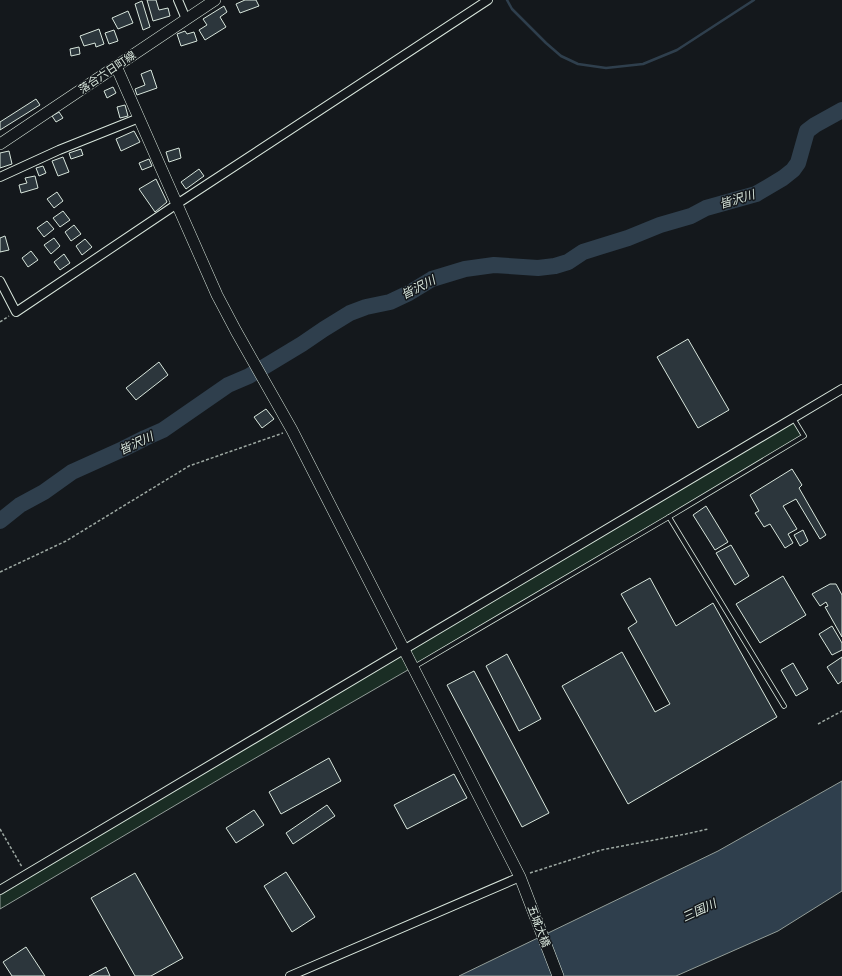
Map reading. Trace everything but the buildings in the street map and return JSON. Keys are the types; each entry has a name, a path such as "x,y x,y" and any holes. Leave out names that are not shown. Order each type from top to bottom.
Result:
{"street":[{"path":"178,0 186,19"},
{"name":"落合六日町線","path":"0,144 215,0"},
{"path":"0,281 16,312 177,204 488,0"},
{"name":"五城大橋","path":"116,66 217,295 292,430 520,877 558,976"},
{"path":"0,177 59,150 139,118"},
{"path":"0,890 842,389"},
{"path":"290,976 520,877"}],"lane":[{"path":"413,667 804,436 793,418"},
{"path":"669,517 784,706"}],"path":[{"path":"0,322 16,312"},
{"path":"0,572 66,541 189,466 292,430"},
{"path":"818,724 842,711"},
{"path":"0,829 27,874"},
{"path":"520,877 601,850 708,829"}],"green space":[{"path":"793,418 804,436 0,909 0,890"}],"water":[{"name":"三国川","path":"842,781 842,891 778,931 676,976 459,976 718,851"}],"waterway":[{"path":"507,0 512,9 561,56 578,64 606,68 643,64 677,50 754,0"},
{"name":"皆沢川","path":"0,521 20,505 44,492 72,472 163,430 228,385 249,376 350,313 366,307 390,302 409,293 432,279 465,269 494,265 538,268 555,266 568,262 583,252 628,238 660,225 691,216 706,208 756,194 783,178 793,170 798,163 807,131 842,110"}]}
